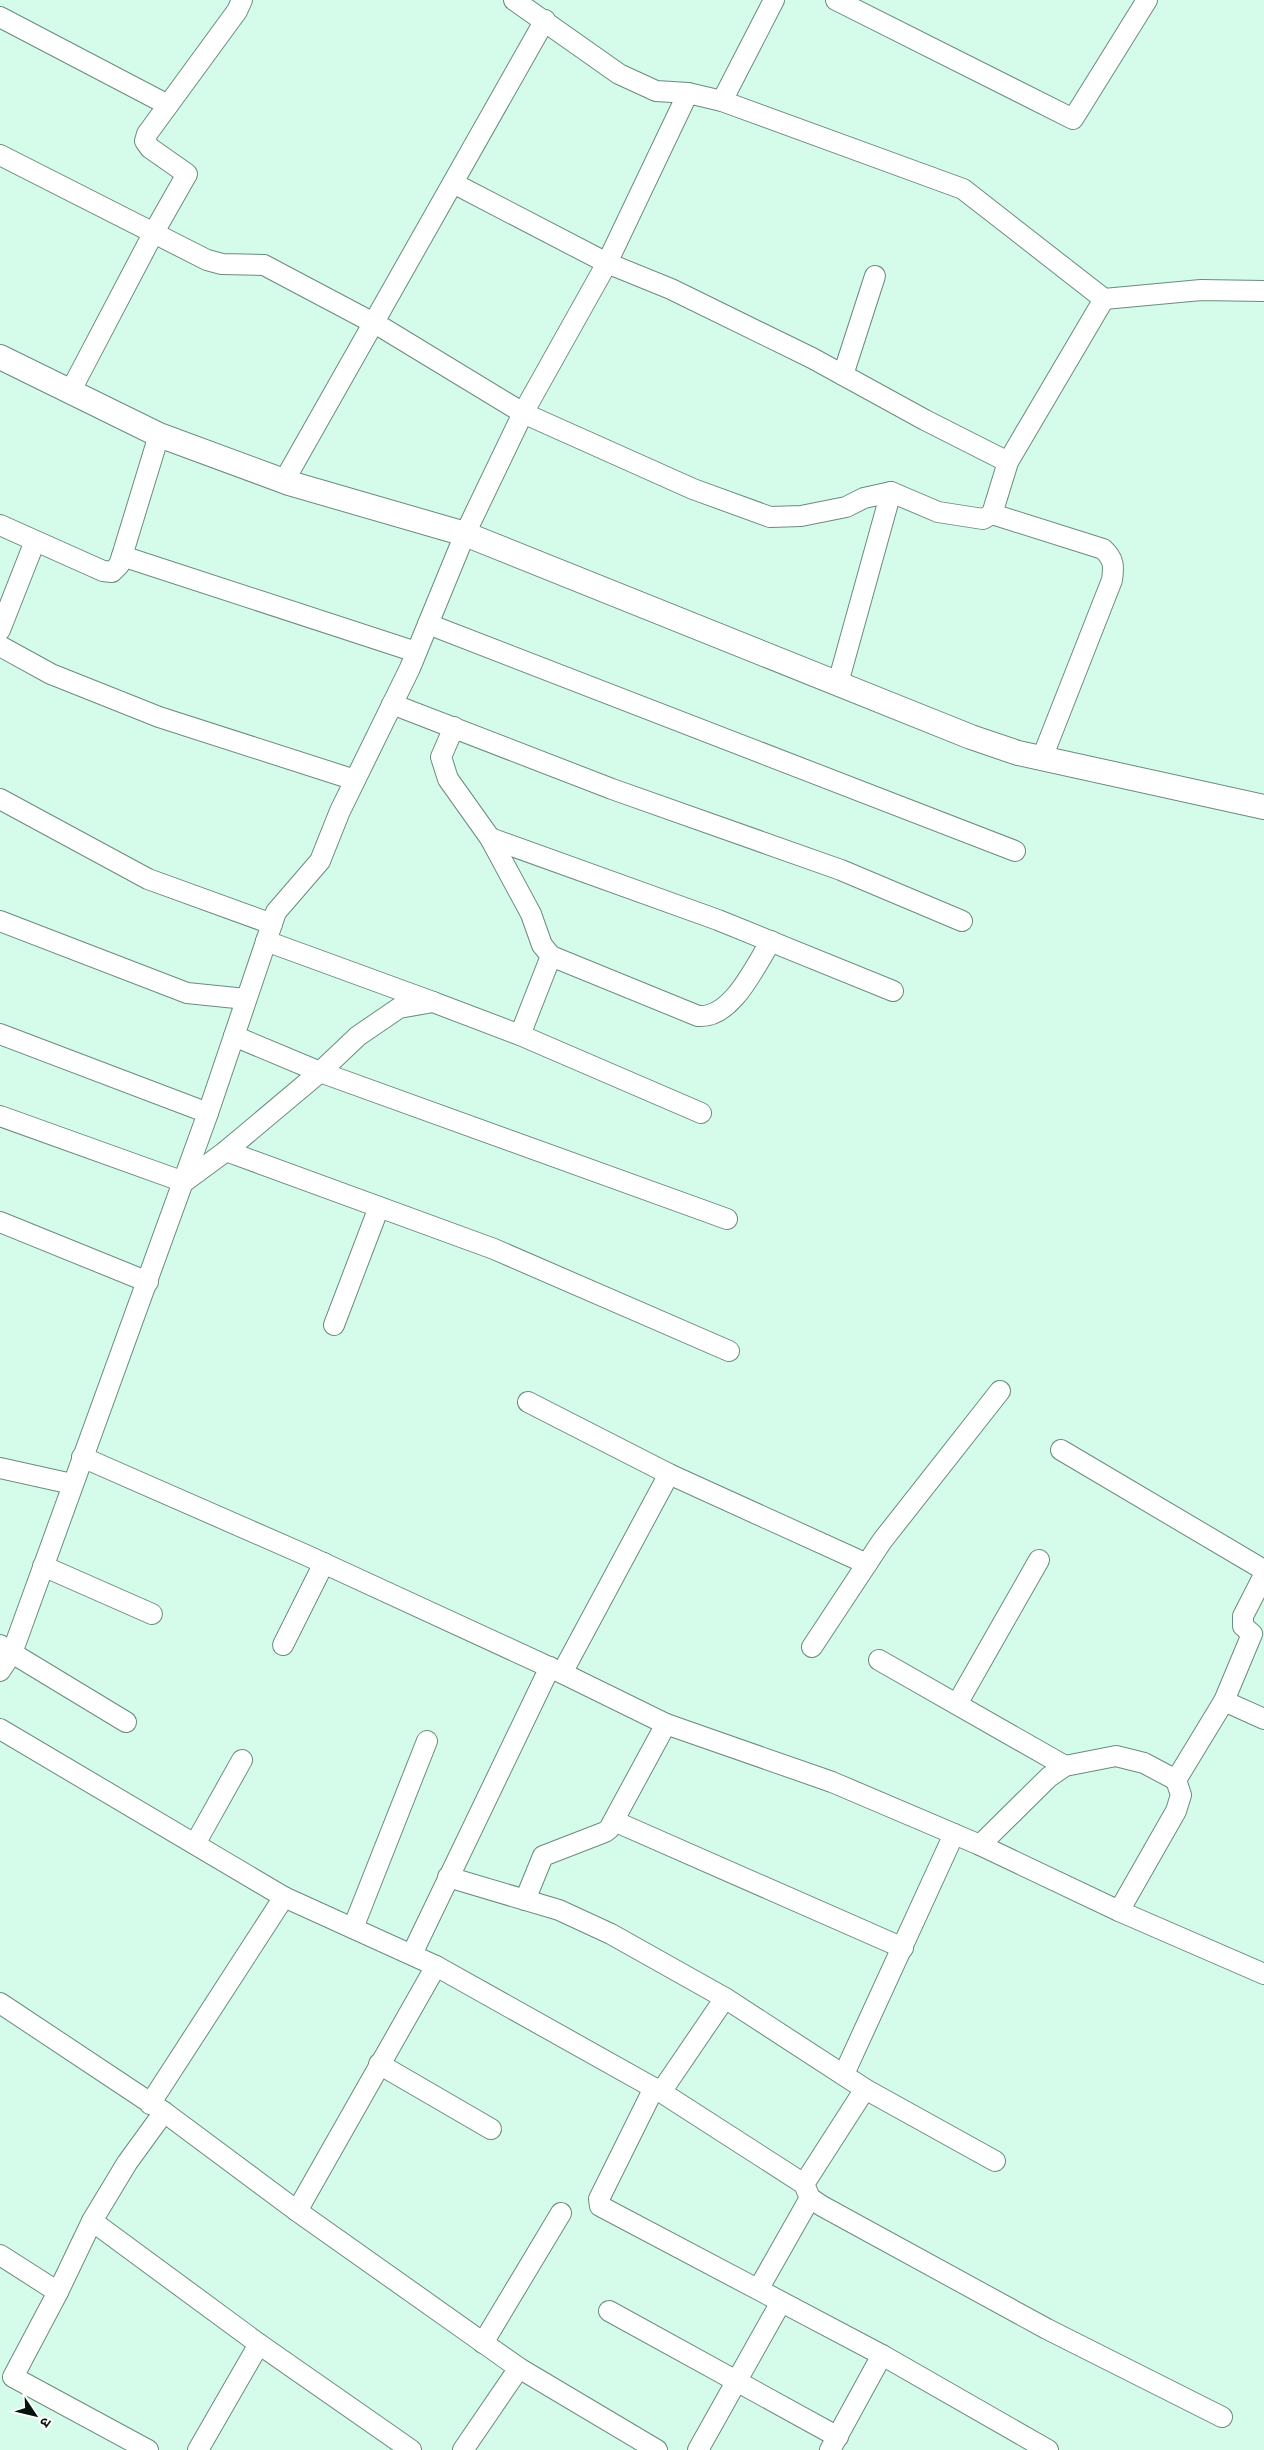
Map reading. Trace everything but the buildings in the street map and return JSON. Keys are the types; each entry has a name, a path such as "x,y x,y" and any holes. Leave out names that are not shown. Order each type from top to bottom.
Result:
{"street":[{"path":"70,392 154,232 187,174 150,148 146,141 147,134 237,11 242,0"},
{"path":"514,0 546,20 619,74 656,91 688,93 722,101 963,189 1104,299 1201,290 1264,291"},
{"path":"722,101 774,0"},
{"path":"836,0 1073,119 1147,0"},
{"path":"0,18 168,105"},
{"path":"284,481 546,20"},
{"path":"0,1671 6,1649 43,1566 148,1282 276,912 320,861 355,780 416,652 465,534 523,413 607,263 688,93"},
{"path":"0,155 207,260 222,264 264,265 375,323 523,413 693,490 770,518 801,516 846,507 864,498 891,492 938,512 983,519 992,514 1008,462 1104,299"},
{"path":"453,184 607,263 671,289 843,375 1008,462"},
{"path":"843,375 875,276"},
{"path":"0,357 159,435 284,481 465,534 971,737 1018,753 1264,807"},
{"path":"0,525 108,572 115,570 122,556 159,435"},
{"path":"838,683 891,492"},
{"path":"992,514 1103,549 1111,556 1114,566 1112,580 1042,758"},
{"path":"0,630 35,541"},
{"path":"122,556 416,652"},
{"path":"428,624 1015,851"},
{"path":"0,646 51,674 160,717 355,780"},
{"path":"392,704 612,789 841,870 962,921"},
{"path":"454,727 441,757 448,779 490,838 531,914 542,945 551,956 698,1016 707,1016 724,1008 734,998 770,941"},
{"path":"0,799 148,879 269,933 433,1002 520,1035 701,1113"},
{"path":"490,838 770,941 893,991"},
{"path":"0,921 187,993 246,999"},
{"path":"520,1035 551,956"},
{"path":"184,1182 226,1151 320,1072 358,1036 399,1008 433,1002"},
{"path":"0,1034 208,1113"},
{"path":"234,1036 320,1072 727,1219"},
{"path":"0,1116 184,1182"},
{"path":"226,1151 494,1249 729,1351"},
{"path":"334,1325 379,1207"},
{"path":"0,1222 148,1282"},
{"path":"812,1647 882,1541 1000,1391"},
{"path":"528,1402 669,1474 867,1564"},
{"path":"1061,1450 1264,1570"},
{"path":"82,1457 324,1564 556,1670 666,1724 832,1782 980,1844 1119,1911 1264,1974"},
{"path":"0,1468 72,1484"},
{"path":"412,1954 448,1877 556,1670 669,1474"},
{"path":"957,1704 1038,1560"},
{"path":"283,1645 324,1564"},
{"path":"43,1566 152,1614"},
{"path":"1119,1911 1176,1812 1180,1796 1176,1780 1224,1701 1258,1636 1242,1621 1264,1575"},
{"path":"6,1649 126,1722"},
{"path":"880,1660 1065,1766"},
{"path":"1224,1701 1264,1719"},
{"path":"525,1900 543,1856 605,1832 614,1821 666,1724"},
{"path":"0,1729 284,1898 436,1966 658,2090 807,2191 1047,2329 1222,2417"},
{"path":"353,1928 427,1741"},
{"path":"980,1844 1049,1777 1065,1766 1116,1756 1144,1763 1176,1780"},
{"path":"195,1844 242,1760"},
{"path":"614,1821 903,1948"},
{"path":"844,2074 954,1834"},
{"path":"448,1877 559,1910 611,1934 726,1998 865,2089 995,2161"},
{"path":"148,2450 6,2374 58,2292 92,2221 157,2108 284,1898"},
{"path":"298,2211 436,1966"},
{"path":"726,1998 658,2090 599,2203 605,2208 759,2288 781,2302 882,2355 1048,2450"},
{"path":"0,2003 157,2108 519,2368 649,2448"},
{"path":"380,2064 491,2129"},
{"path":"759,2288 807,2191 865,2089"},
{"path":"483,2342 561,2213"},
{"path":"92,2221 259,2344 411,2450"},
{"path":"0,2256 58,2292"},
{"path":"698,2450 781,2302"},
{"path":"609,2310 737,2381 834,2443 882,2355"},
{"path":"198,2450 259,2344"},
{"path":"463,2450 519,2368"}]}
